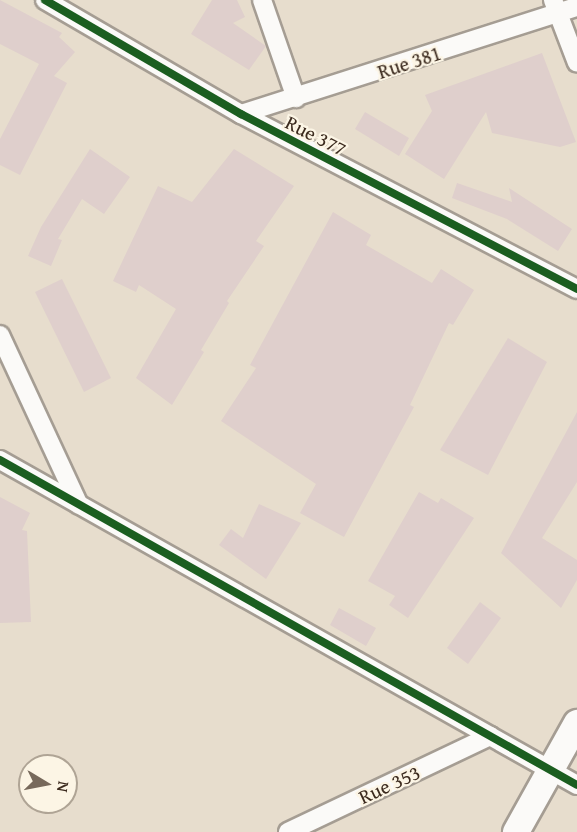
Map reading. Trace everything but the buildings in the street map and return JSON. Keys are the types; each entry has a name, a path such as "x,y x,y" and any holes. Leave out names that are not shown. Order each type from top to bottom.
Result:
{"main road":[{"path":"516,832 577,723"}],"street":[{"name":"Rue 377","path":"45,0 241,114 577,289"},
{"path":"262,0 296,98"},
{"name":"Rue 381","path":"241,114 296,98 555,7 577,7"},
{"path":"555,7 577,63"},
{"path":"0,334 79,505"},
{"path":"0,460 577,785"},
{"name":"Rue 353","path":"288,832 490,736"}],"cycle path":[{"path":"45,0 241,114 577,289"},
{"path":"0,460 577,785"}]}
